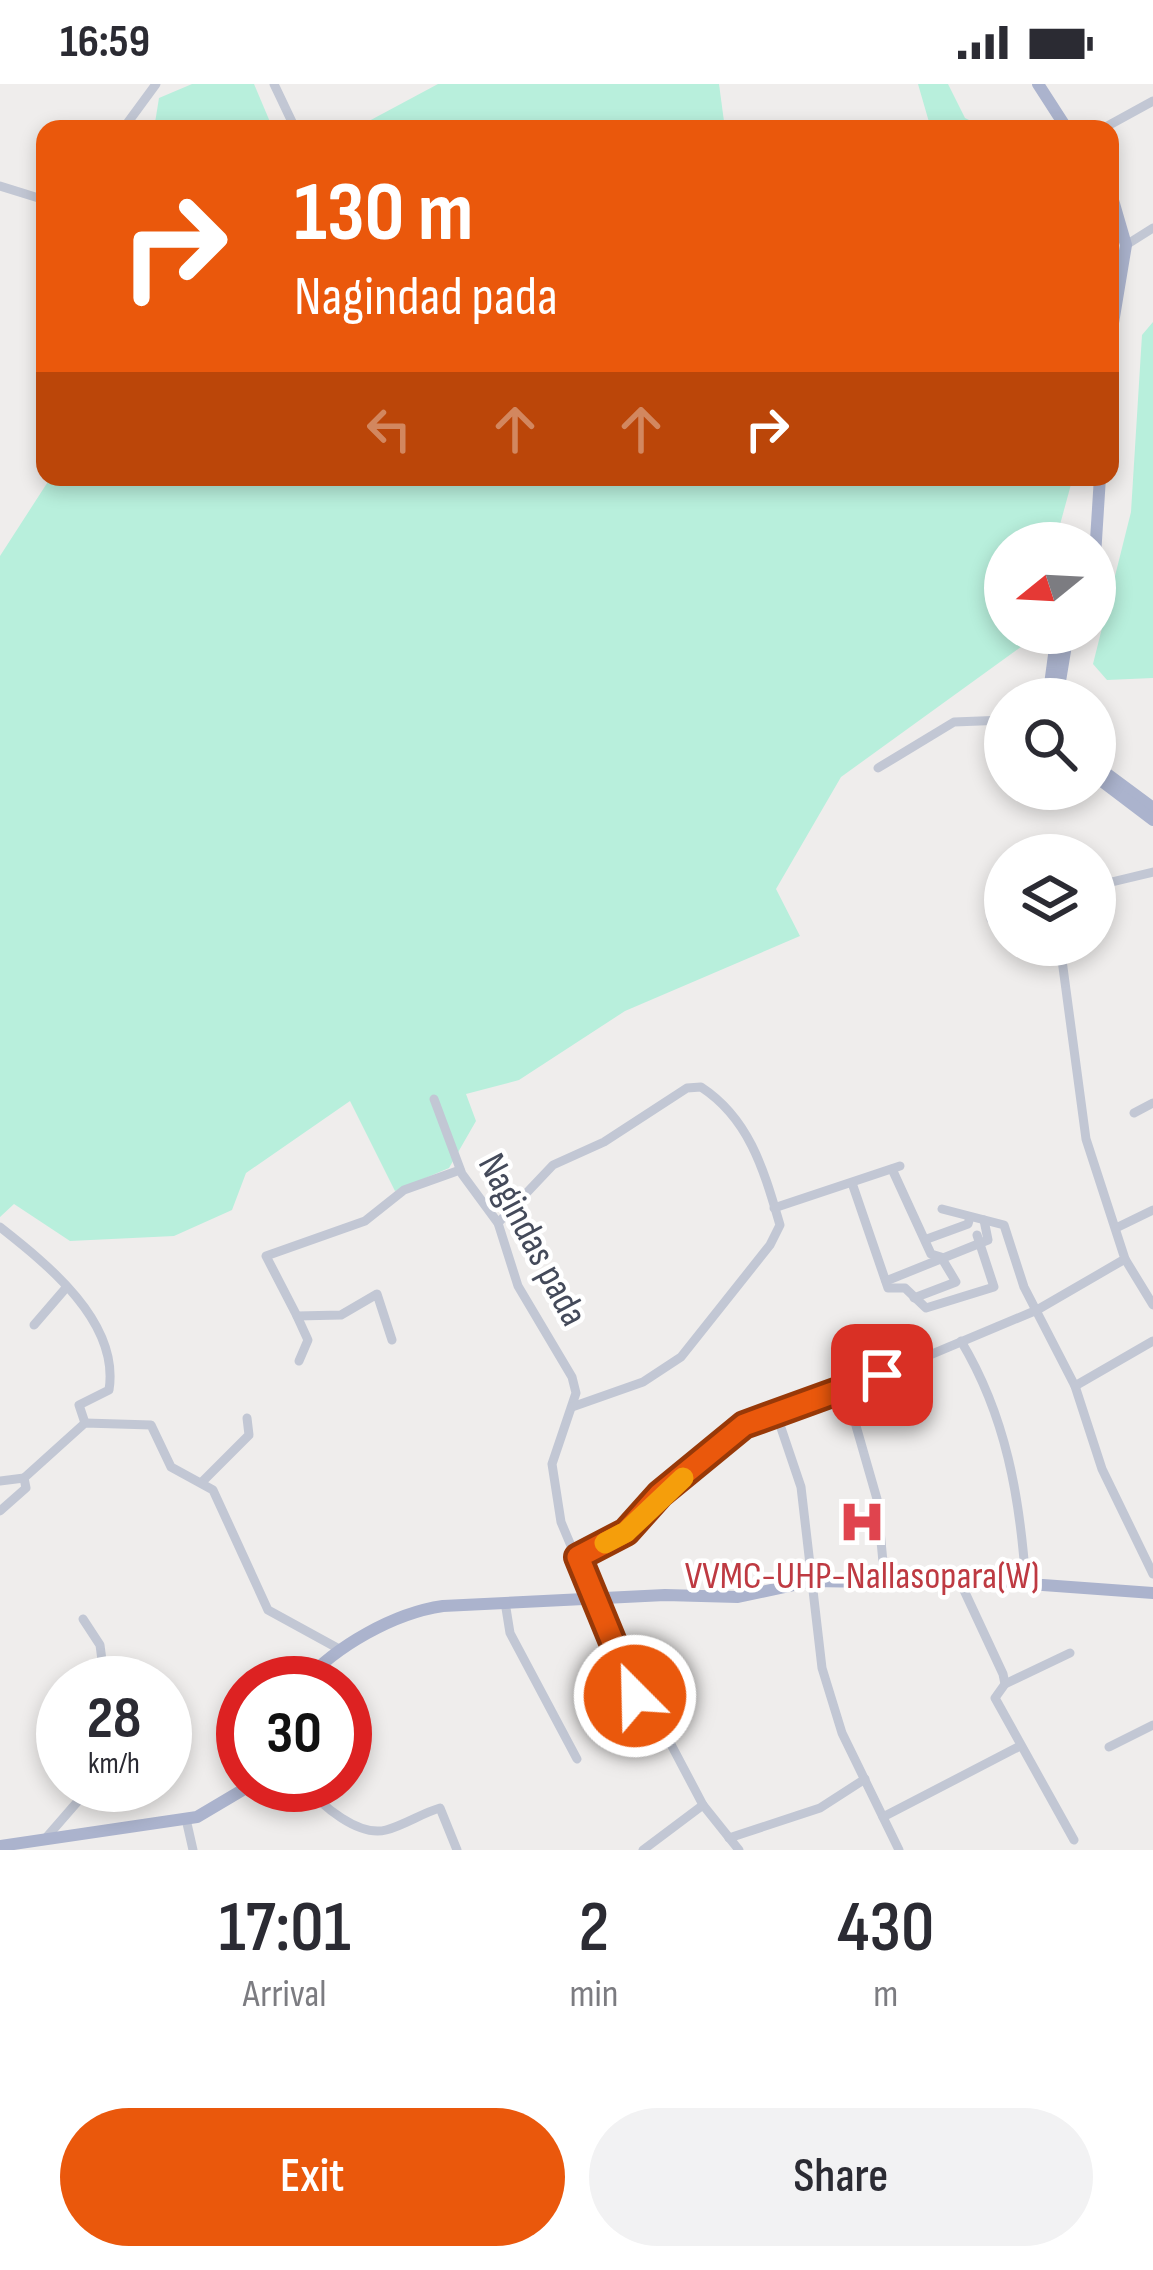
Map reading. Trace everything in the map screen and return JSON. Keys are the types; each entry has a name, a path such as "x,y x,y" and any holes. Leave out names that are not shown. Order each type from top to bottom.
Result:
{"main road":[{"path":"1042,84 1064,120"},
{"path":"1119,228 1123,245 1119,275"},
{"path":"1119,234 1123,245 1119,266"},
{"path":"1092,522 1096,486"},
{"path":"1096,522 1097,486"},
{"path":"1116,781 1153,808"},
{"path":"1116,792 1153,820"},
{"path":"334,1656 428,1608 505,1601 739,1597 813,1581 1153,1593"},
{"path":"0,1846 186,1820 216,1808"}],"street":[{"path":"130,120 156,84"},
{"path":"274,84 290,120"},
{"path":"1118,120 1153,101"},
{"path":"0,186 36,197"},
{"path":"1123,245 1153,228"},
{"path":"878,768 954,722 984,721"},
{"path":"1116,881 1153,872"},
{"path":"1063,966 1086,1139 1125,1259 1153,1305"},
{"path":"498,1223 553,1165 597,1146 687,1088 700,1087 724,1102 748,1135 778,1233 681,1358 644,1382 572,1407 560,1430 552,1464 561,1522 632,1690 664,1733 703,1805 739,1850"},
{"name":"Nagindas pada","path":"434,1099 460,1170 498,1223 518,1286 572,1377 572,1407"},
{"path":"1134,1113 1153,1103"},
{"path":"774,1208 896,1167 931,1254 941,1257 956,1282 914,1298"},
{"path":"299,1361 308,1340 266,1256 365,1221 404,1190 460,1170"},
{"path":"852,1183 889,1288 905,1288 926,1308 994,1287 978,1239"},
{"path":"942,1210 1004,1225 1037,1310 1075,1386 1095,1452 1153,1574"},
{"path":"1116,1228 1153,1210"},
{"path":"927,1239 968,1224 970,1217"},
{"path":"886,1281 978,1239 988,1240 985,1220"},
{"path":"0,1227 55,1272 95,1324 111,1378 109,1390 79,1406 85,1423"},
{"path":"578,1557 626,1532 726,1437 1037,1310 1125,1259"},
{"path":"34,1325 65,1289"},
{"path":"297,1316 341,1315 377,1294 392,1340"},
{"path":"961,1341 990,1389 1002,1427 1022,1527 1026,1585"},
{"path":"1075,1386 1153,1341"},
{"path":"846,1390 878,1499 885,1583"},
{"path":"777,1416 801,1487 822,1668 842,1732 898,1850"},
{"path":"202,1481 249,1435 247,1418"},
{"path":"0,1480 24,1478 85,1423 152,1425 171,1467 202,1481 235,1530 268,1610 341,1650"},
{"path":"0,1511 26,1488 24,1478"},
{"path":"962,1586 1005,1684"},
{"path":"505,1601 510,1633 577,1759"},
{"path":"83,1619 102,1656"},
{"path":"1070,1652 1005,1684 993,1695 1074,1840"},
{"path":"1109,1748 1153,1725"},
{"path":"883,1817 1020,1746"},
{"path":"730,1838 820,1808 865,1780"},
{"path":"643,1850 703,1805"},
{"path":"334,1812 369,1831 384,1831 440,1808 457,1850"},
{"path":"41,1843 68,1812"},
{"path":"186,1820 193,1850"}],"green space":[{"path":"192,84 254,84 269,120 155,120 159,98"},
{"path":"438,84 719,84 724,120 371,120"},
{"path":"918,84 948,84 969,120 928,120"},
{"path":"1153,322 1153,678 1116,680 1105,678 1093,664 1096,654 1116,654 1116,572 1131,512 1142,335"},
{"path":"45,486 1071,486 1061,522 984,522 984,654 1011,654 841,777 776,889 800,936 625,1011 519,1080 466,1094 476,1121 449,1168 395,1191 350,1101 246,1173 232,1210 174,1236 70,1241 14,1204 0,1217 0,556"}],"slow traffic":[{"path":"605,1543 626,1532 660,1494 683,1478"}],"place":[{"name":"VVMC-UHP-Nallasopara(W)","path":"862,1522"}],"route":[{"path":"635,1696 578,1557 626,1532 660,1494 744,1425 882,1375"}]}
